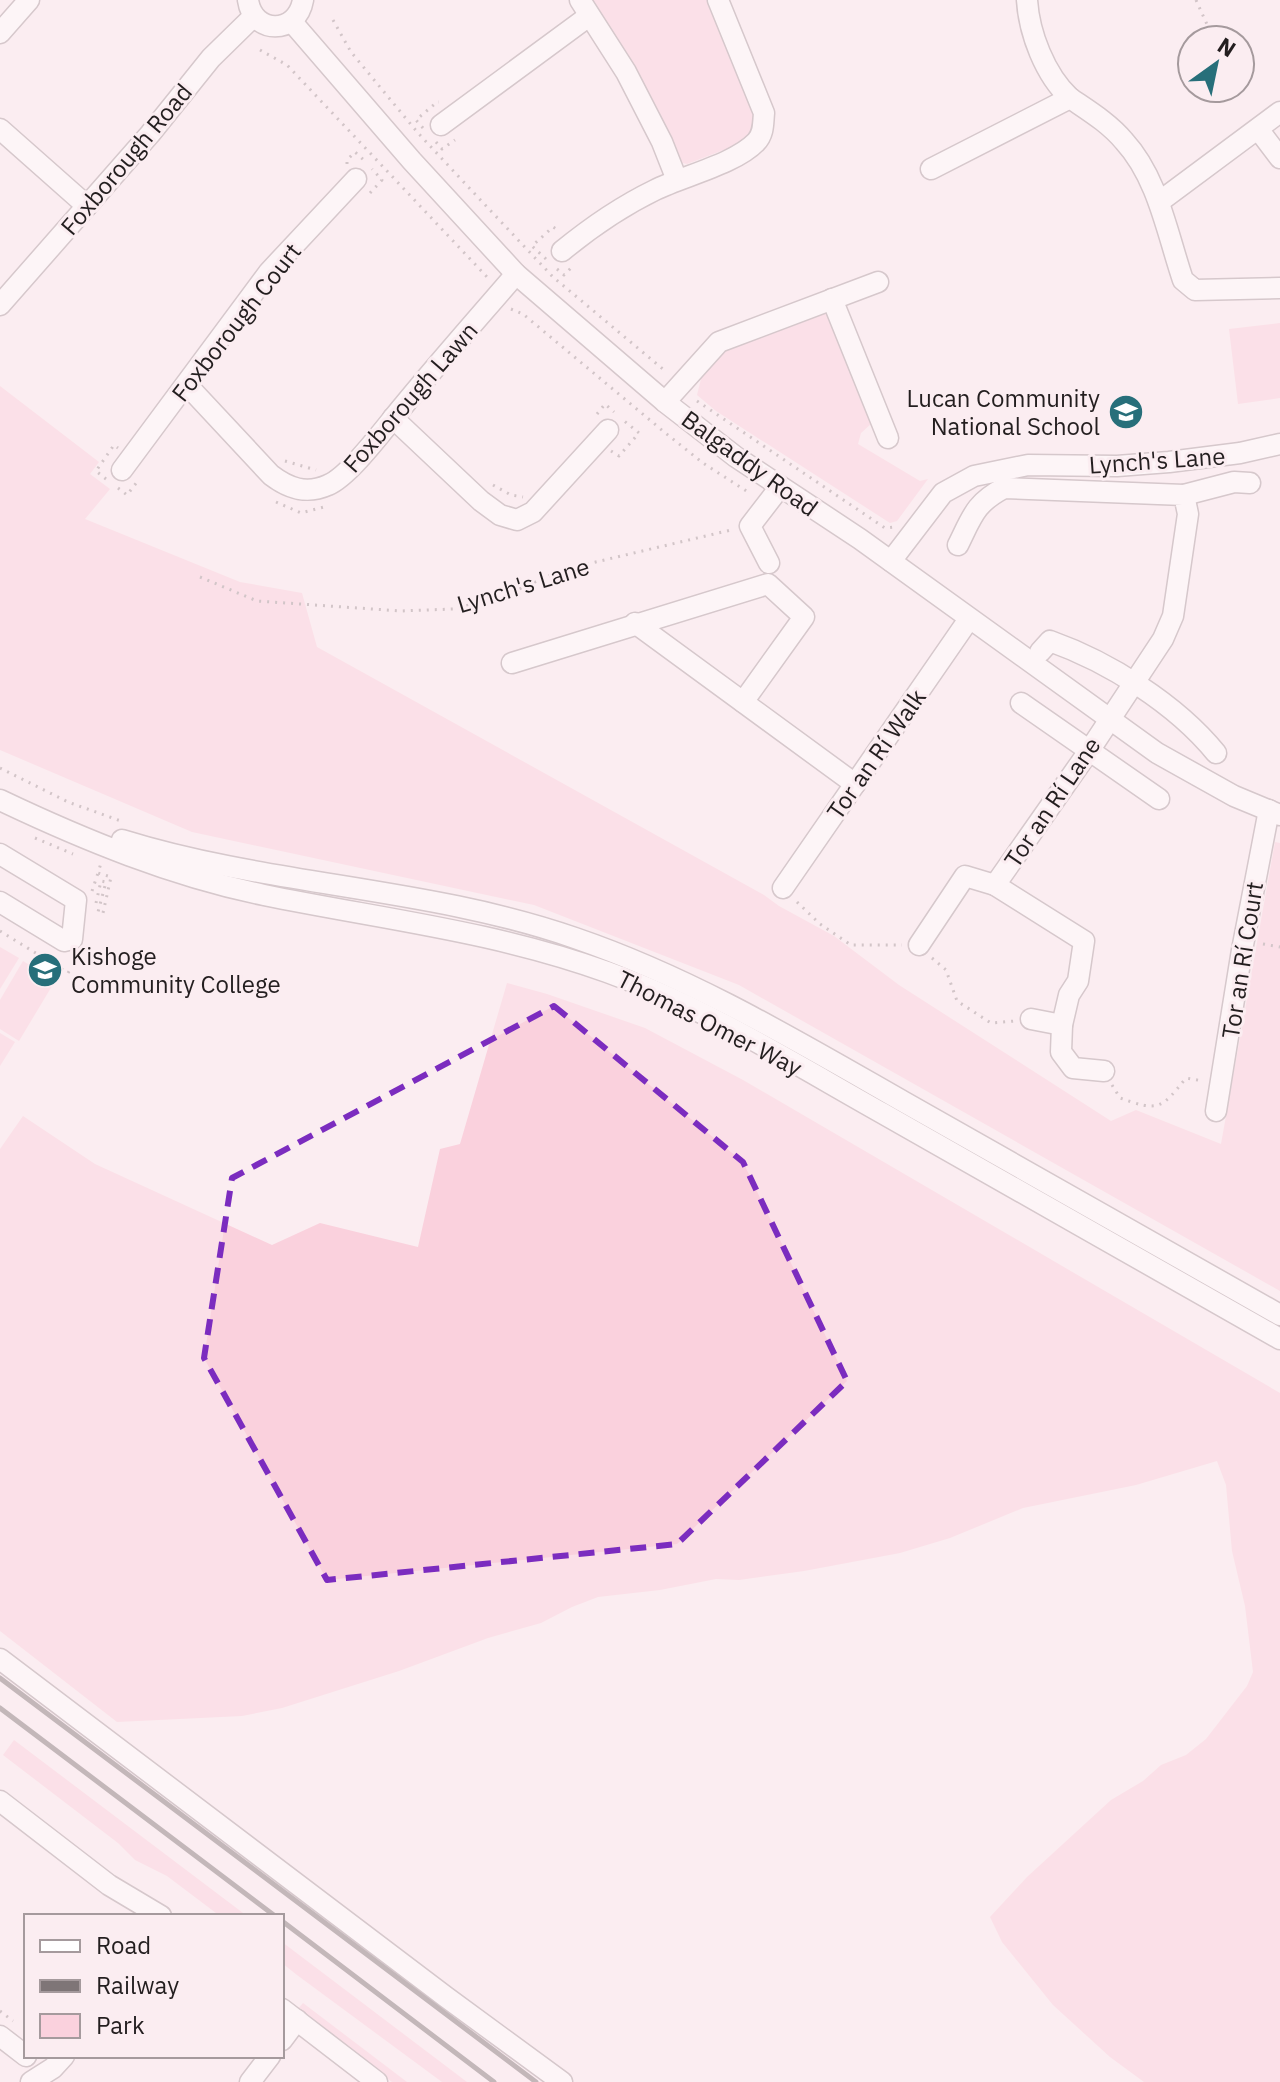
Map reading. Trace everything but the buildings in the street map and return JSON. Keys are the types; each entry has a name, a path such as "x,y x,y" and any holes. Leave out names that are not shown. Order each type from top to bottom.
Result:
{"street":[{"path":"0,33 29,0"},
{"path":"251,8 268,25 276,27 292,22 303,0"},
{"path":"565,250 620,210 677,180 744,151 757,141 763,130 764,113 718,0"},
{"path":"1027,0 1037,42 1053,79 1070,98 1113,129 1141,162 1159,202 1183,280 1188,286 1195,290 1280,288"},
{"name":"Foxborough Road","path":"0,305 150,134 251,8"},
{"path":"439,133 584,8 626,72 662,142 677,180"},
{"name":"Balgaddy Road","path":"292,22 412,161 516,274 665,402 736,457 891,561 1109,719 1183,768 1234,796 1274,813"},
{"path":"931,169 1070,98"},
{"path":"1159,202 1280,112"},
{"path":"0,129 87,206"},
{"path":"1258,129 1280,158"},
{"name":"Foxborough Court","path":"122,478 269,272 351,174"},
{"name":"Foxborough Lawn","path":"187,385 271,475 287,487 305,490 327,486 340,477 393,418 516,274"},
{"path":"665,402 719,342 878,282"},
{"path":"832,299 888,438"},
{"path":"393,418 481,501 500,515 517,520 533,512 603,433"},
{"name":"Lynch's Lane","path":"891,561 943,493 957,483 991,471 1028,465 1117,466 1169,462 1240,453 1280,444"},
{"path":"958,545 974,512 986,498 1004,488 1184,495 1234,482 1250,483"},
{"path":"769,563 750,526 780,487"},
{"name":"Tor an Rí Lane","path":"995,885 1163,639 1173,616 1188,514 1184,495"},
{"path":"512,663 768,584 804,617 743,702"},
{"name":"Tor an Rí Walk","path":"783,888 969,619"},
{"path":"635,623 855,784"},
{"path":"1040,652 1050,641 1070,648 1134,682 1201,736 1216,753"},
{"path":"1021,703 1159,799"},
{"name":"Thomas Omer Way","path":"0,786 55,813 125,841 266,874 467,909 559,933 620,954 736,1007 1280,1315"},
{"name":"Thomas Omer Way","path":"0,800 94,843 194,877 261,894 503,940 565,957 658,993 779,1055 1280,1339"},
{"name":"Tor an Rí Court","path":"1216,1111 1242,950 1274,813"},
{"path":"0,854 76,900 72,939 64,941 0,902"},
{"name":"Tor an Rí Lane","path":"919,945 965,876 995,885 1084,941 1078,981 1069,995 1062,1025 1061,1052 1073,1068 1104,1071"},
{"path":"1031,1019 1062,1025"},
{"path":"0,1659 562,2082"},
{"path":"0,1801 109,1885 158,1914"},
{"path":"289,2015 377,2082"},
{"path":"0,2036 34,2068 59,2058"},
{"path":"250,2082 268,2058"}],"path":[{"path":"1196,0 1207,24"},
{"path":"333,20 351,52 398,110 493,214 553,277 664,370"},
{"path":"260,50 287,65 298,76 481,269 488,278 485,286"},
{"path":"439,133 416,120 437,102 447,104"},
{"path":"351,174 347,160 355,152 382,180 365,199"},
{"path":"553,227 565,250 564,275 532,246 553,227"},
{"path":"504,311 513,309 523,314 703,463 766,504"},
{"path":"697,401 885,528"},
{"path":"605,404 639,433 619,456 603,433 605,404"},
{"path":"122,478 96,471 114,445 119,449 125,439"},
{"path":"276,458 326,472"},
{"path":"485,479 511,495 526,498"},
{"path":"270,494 279,505 301,513 320,510 332,501"},
{"name":"Lynch's Lane","path":"200,577 257,601 401,611 453,609 501,597 562,570 750,526"},
{"path":"29,835 76,855"},
{"path":"101,863 109,866"},
{"path":"91,895 98,873"},
{"path":"783,888 820,924 851,945 919,945 946,970 957,1001 991,1023 1031,1019"},
{"path":"1252,942 1280,947"},
{"path":"1104,1071 1120,1098 1152,1106 1164,1104 1186,1078 1221,1084"}],"highlighted area":[{"path":"554,1006 743,1162 847,1381 677,1544 327,1580 204,1358 232,1178"}],"green space":[{"path":"588,0 710,0 755,114 752,137 687,164 678,162"},
{"path":"827,313 871,424 861,433 858,444 920,481 928,479 897,521 890,523 716,411 697,395 703,371 723,348"},
{"path":"1280,323 1280,398 1238,404 1229,329"},
{"path":"0,386 99,462 90,474 110,489 85,519 240,582 302,593 317,647 834,936 899,985 1111,1121 1136,1110 1221,1144 1275,842 1280,843 1280,1291 739,985 534,905 192,832 0,750"},
{"path":"0,947 19,958 0,989"},
{"path":"23,961 55,981 19,1041 0,1029 0,1000"},
{"path":"507,983 645,1028 743,1080 1280,1393 1280,2082 1144,2082 1110,2057 1053,2005 1002,1942 990,1917 1027,1877 1111,1800 1143,1781 1161,1765 1186,1755 1206,1739 1247,1686 1253,1672 1245,1606 1232,1551 1226,1485 1217,1461 1136,1485 1023,1508 950,1538 900,1553 804,1571 739,1580 716,1579 660,1590 598,1597 541,1623 488,1638 399,1671 282,1708 242,1716 117,1722 0,1631 0,1149 23,1116 95,1164 272,1245 320,1223 418,1247 440,1149 460,1144"},
{"path":"0,1033 15,1042 0,1066"},
{"path":"14,1740 244,1914 217,1914 167,1876 135,1860 118,1843 3,1755"},
{"path":"284,1944 467,2082 442,2082 284,1965"},
{"path":"303,2003 407,2082 392,2082 297,2010"}],"railway":[{"path":"0,1678 536,2082"},
{"path":"0,1708 272,1914"},
{"path":"284,1923 494,2082"}],"place":[{"name":"Lucan Community National School","path":"1126,412"},
{"name":"Kishoge Community College","path":"45,970"}]}
